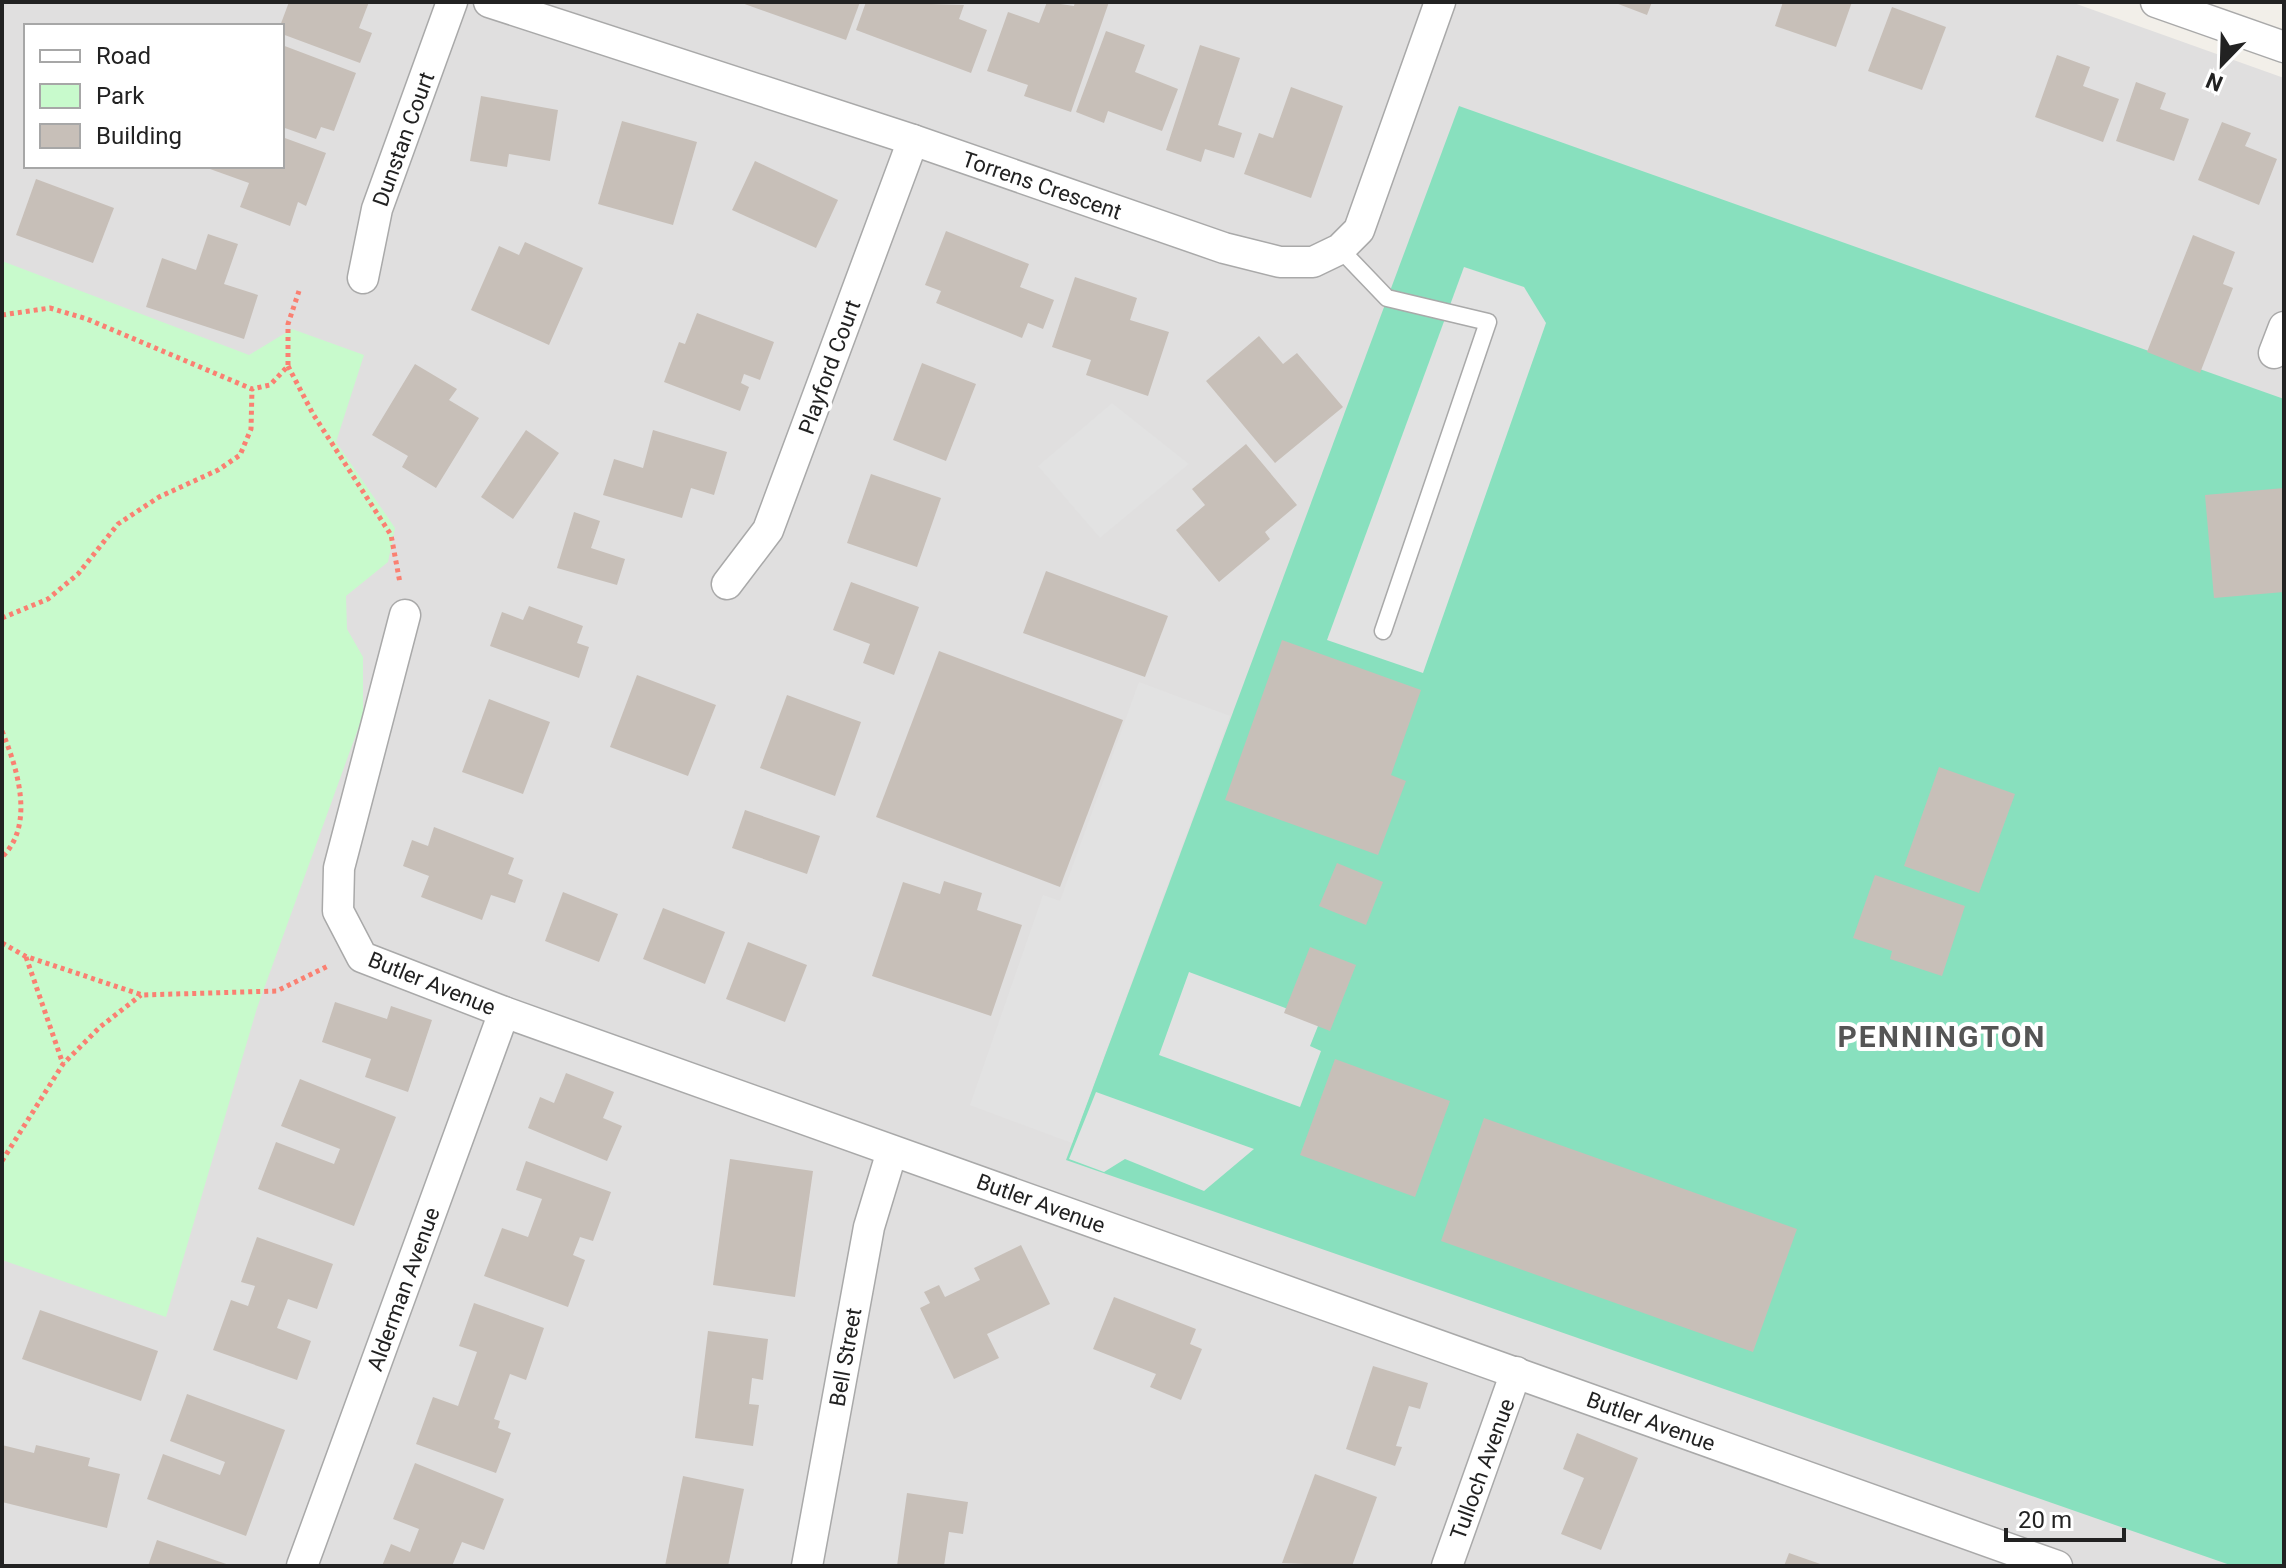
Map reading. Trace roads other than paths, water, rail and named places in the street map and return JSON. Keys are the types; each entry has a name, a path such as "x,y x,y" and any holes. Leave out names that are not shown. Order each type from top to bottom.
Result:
{"street":[{"name":"Dunstan Court","path":"363,278 377,209 452,2"},
{"name":"Torrens Crescent","path":"489,2 913,140 1224,248 1280,262 1313,262 1340,249"},
{"path":"1340,249 1359,230 1440,2"},
{"path":"2156,2 2284,47"},
{"name":"Playford Court","path":"727,584 768,530 913,140"},
{"name":"Butler Avenue","path":"405,615 339,868 338,911 362,957 504,1012 2057,1566"},
{"name":"Alderman Avenue","path":"302,1566 504,1012"},
{"name":"Bell Street","path":"807,1566 869,1227 892,1151"},
{"name":"Tulloch Avenue","path":"1447,1566 1516,1372"}],"lane":[{"path":"1340,249 1387,298 1488,322 1383,631"}],"district":[{"name":"PENNINGTON","path":"1942,1037"}]}
